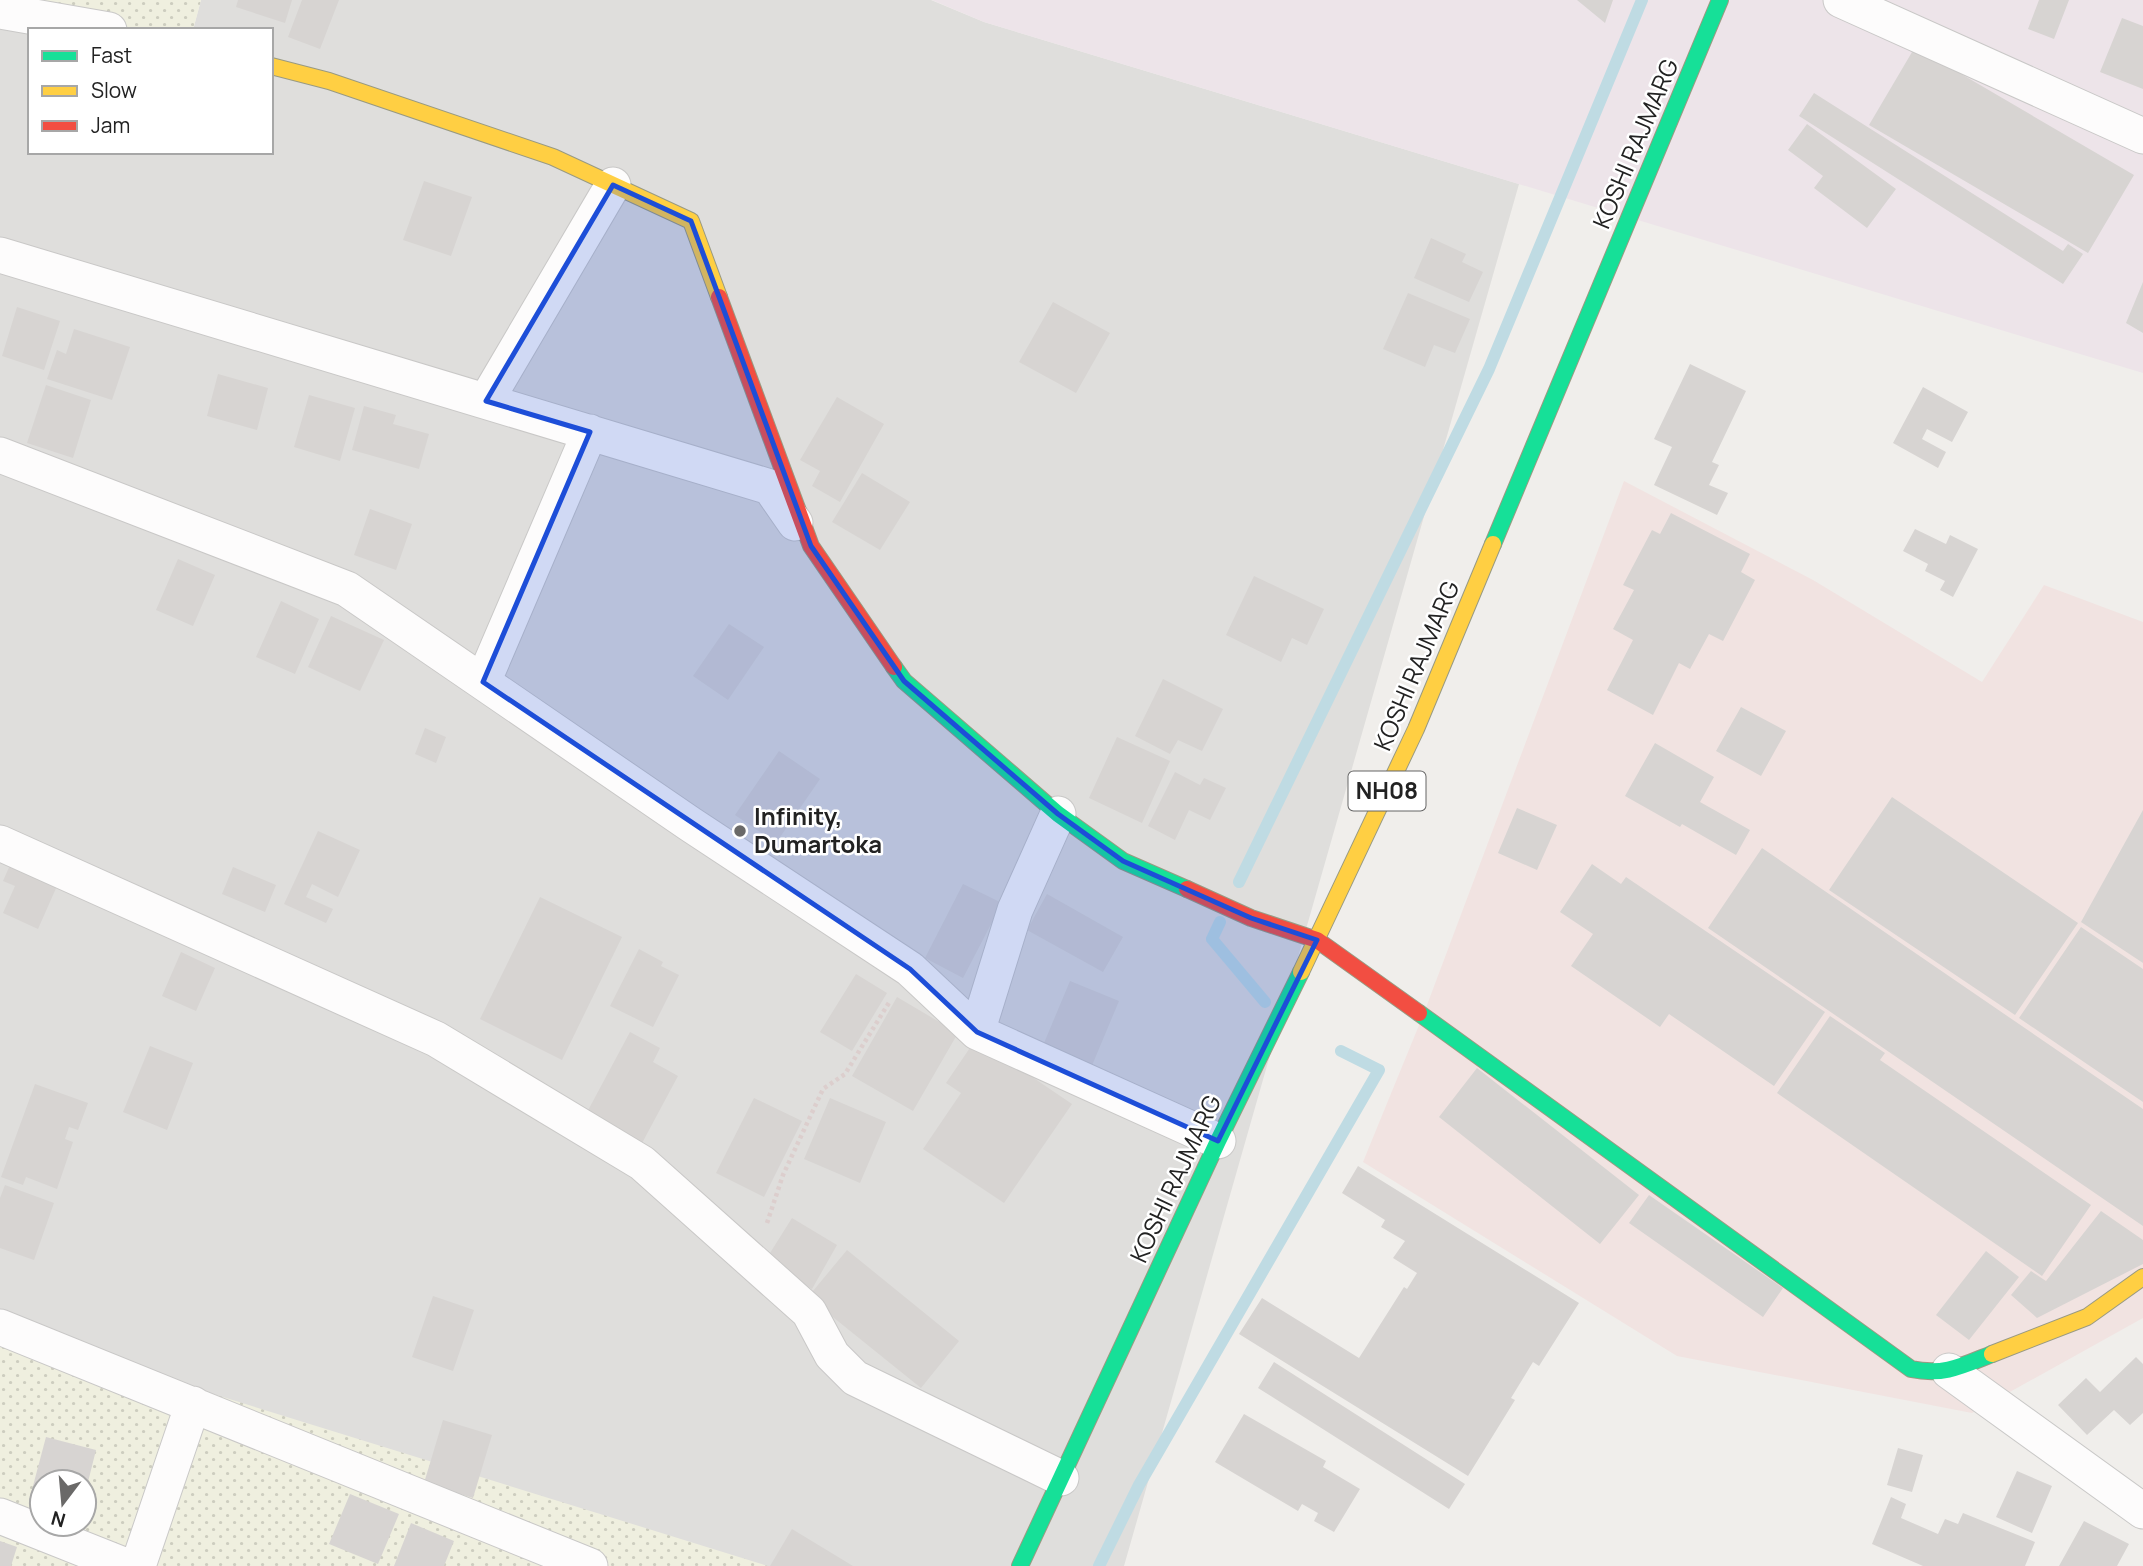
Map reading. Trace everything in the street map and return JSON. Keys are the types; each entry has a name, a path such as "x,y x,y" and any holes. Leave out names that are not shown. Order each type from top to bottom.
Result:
{"street":[{"name":"KOSHI RAJMARG","path":"1020,1566 1218,1142 1416,730 1720,0"},
{"path":"1841,0 2143,136"},
{"path":"0,11 97,28"},
{"path":"273,67 329,81 553,157 691,221 811,546"},
{"path":"486,401 613,185"},
{"path":"0,255 770,487 904,681 1058,814 1123,861 1251,918 1317,940 1911,1369 1930,1373 1949,1371 2087,1317 2143,1277"},
{"path":"483,682 590,432"},
{"path":"0,455 347,589 690,824 911,969 977,1031 1218,1142"},
{"path":"977,1031 1014,910 1058,814"},
{"path":"0,843 436,1040 642,1163 809,1312 832,1355 855,1378 1061,1479"},
{"path":"0,1327 590,1566"},
{"path":"1949,1371 2143,1511"},
{"path":"138,1566 193,1404"},
{"path":"0,1516 126,1566"}],"path":[{"path":"751,1258 771,1214 783,1175 823,1089 845,1074 911,969"}],"highlighted area":[{"path":"613,185 691,221 811,546 904,681 1058,814 1123,861 1251,918 1317,940 1218,1141 977,1032 910,969 483,682 590,432 486,401"}],"shaded area":[{"path":"201,0 931,0 984,22 1519,184 1124,1566 642,1566 0,1341 0,11 28,29 28,154 273,154 273,28 194,28"},
{"path":"932,0 2143,0 2143,373 984,22"},
{"path":"1624,481 1813,580 1982,682 2044,585 2143,622 2143,1318 1972,1413 1677,1356 1363,1162 1424,1013"}],"green space":[{"path":"0,0 201,0 194,28 102,28"},
{"path":"0,1328 768,1566 0,1566"}],"building":[{"path":"238,0 292,0 285,23 236,7"},
{"path":"302,0 339,0 320,49 288,37"},
{"path":"1577,0 1613,0 1605,23"},
{"path":"2039,0 2069,0 2054,39 2028,29"},
{"path":"2122,18 2143,26 2143,89 2100,72"},
{"path":"1915,47 2134,175 2088,253 1869,125"},
{"path":"1814,93 2063,251 2068,244 2083,254 2063,284 1799,116"},
{"path":"1807,124 1896,189 1867,228 1814,188 1823,176 1788,150"},
{"path":"424,181 472,197 451,256 403,240"},
{"path":"1431,238 1466,254 1462,262 1483,272 1469,302 1414,278"},
{"path":"2143,282 2143,333 2126,323"},
{"path":"1408,293 1470,319 1455,353 1434,345 1425,367 1383,349"},
{"path":"1053,302 1110,333 1076,393 1019,362"},
{"path":"17,307 60,321 44,370 2,356"},
{"path":"74,329 130,347 112,400 47,379 57,350 66,354"},
{"path":"1690,364 1746,391 1712,462 1719,465 1709,485 1728,493 1717,515 1654,485 1672,447 1654,439"},
{"path":"218,374 268,388 257,430 207,416"},
{"path":"46,385 91,400 73,458 27,443"},
{"path":"1923,387 1968,412 1952,442 1927,429 1922,439 1946,452 1938,468 1893,443"},
{"path":"309,395 355,408 340,461 294,447"},
{"path":"837,397 884,424 840,502 812,486 820,471 800,460"},
{"path":"364,406 396,415 393,424 429,434 419,469 352,450"},
{"path":"862,473 910,502 880,550 832,522"},
{"path":"370,509 412,524 396,570 354,555"},
{"path":"1671,513 1750,554 1741,572 1755,580 1723,641 1709,634 1690,669 1679,663 1653,715 1607,690 1633,640 1613,629 1634,590 1623,585 1652,530 1660,534"},
{"path":"1915,529 1946,544 1950,535 1978,549 1953,597 1940,590 1945,581 1925,571 1928,564 1903,551"},
{"path":"178,559 215,575 193,626 156,610"},
{"path":"1254,576 1324,609 1307,645 1292,638 1281,662 1226,635"},
{"path":"281,601 319,619 295,674 256,657"},
{"path":"331,616 384,640 360,691 308,667"},
{"path":"729,624 764,647 728,700 693,676"},
{"path":"1163,679 1223,709 1202,751 1178,740 1170,754 1135,736"},
{"path":"1741,707 1786,731 1761,776 1716,751"},
{"path":"425,728 446,737 436,763 415,754"},
{"path":"1117,737 1170,761 1142,823 1089,798"},
{"path":"1655,743 1714,777 1700,802 1750,830 1736,855 1625,796"},
{"path":"779,751 820,779 776,843 735,815"},
{"path":"1175,772 1200,785 1204,778 1226,788 1210,820 1189,810 1175,840 1148,826"},
{"path":"1892,797 2078,923 2015,1015 1829,890"},
{"path":"1517,808 1557,825 1537,870 1498,853"},
{"path":"2143,810 2143,963 2081,922"},
{"path":"318,831 360,850 338,897 312,884 306,897 333,909 326,923 284,904"},
{"path":"1762,848 2143,1109 2143,1226 1708,928"},
{"path":"1592,864 1621,884 1626,877 1825,1012 1774,1086 1669,1014 1660,1027 1571,966 1593,934 1560,912"},
{"path":"10,865 57,886 38,929 3,913 15,886 3,881"},
{"path":"233,867 276,885 265,912 222,894"},
{"path":"963,884 1002,903 963,978 925,958"},
{"path":"1047,894 1123,937 1103,972 1027,930"},
{"path":"540,897 622,937 562,1060 480,1019"},
{"path":"2081,927 2143,969 2143,1102 2019,1018"},
{"path":"639,949 663,962 661,966 679,975 653,1027 610,1006"},
{"path":"181,952 215,968 196,1011 162,996"},
{"path":"856,974 887,993 852,1051 820,1032"},
{"path":"1070,981 1119,1001 1088,1075 1039,1055"},
{"path":"897,997 958,1033 913,1111 852,1076"},
{"path":"1830,1016 1885,1053 1880,1060 2091,1205 2042,1276 1777,1093"},
{"path":"630,1032 660,1048 653,1062 678,1076 641,1145 585,1116"},
{"path":"976,1039 1072,1104 1004,1203 923,1149 961,1093 946,1083"},
{"path":"150,1046 193,1063 167,1130 123,1112"},
{"path":"1477,1068 1639,1195 1600,1244 1439,1117"},
{"path":"35,1084 88,1103 78,1130 69,1127 65,1139 73,1142 57,1189 26,1177 23,1185 1,1177"},
{"path":"754,1098 802,1121 764,1197 716,1173"},
{"path":"830,1098 886,1122 860,1183 804,1159"},
{"path":"1358,1166 1579,1303 1539,1366 1533,1362 1511,1398 1515,1400 1468,1476 1239,1334 1262,1298 1359,1358 1404,1287 1407,1289 1417,1273 1393,1258 1405,1241 1381,1227 1385,1220 1342,1193"},
{"path":"5,1185 54,1203 34,1260 0,1248 0,1198"},
{"path":"1649,1195 1783,1288 1763,1317 1629,1223"},
{"path":"2101,1211 2143,1240 2143,1264 2037,1318 2011,1295 2031,1271 2046,1281"},
{"path":"792,1218 837,1245 812,1289 765,1261"},
{"path":"847,1250 959,1341 921,1388 808,1297"},
{"path":"1986,1251 2019,1277 1969,1340 1936,1315"},
{"path":"433,1296 474,1310 453,1371 412,1357"},
{"path":"2136,1357 2143,1364 2143,1413 2130,1425 2114,1410 2087,1435 2058,1405 2086,1378 2100,1392"},
{"path":"1274,1362 1465,1484 1449,1509 1258,1388"},
{"path":"1244,1414 1326,1461 1323,1467 1360,1489 1334,1532 1314,1521 1318,1513 1302,1504 1298,1511 1215,1462"},
{"path":"443,1420 492,1435 473,1498 424,1483"},
{"path":"46,1437 96,1450 92,1468 38,1468"},
{"path":"1898,1448 1923,1455 1912,1492 1887,1485"},
{"path":"2017,1471 2052,1486 2032,1533 1996,1517"},
{"path":"350,1494 399,1514 378,1564 329,1544"},
{"path":"1891,1497 1906,1504 1901,1518 1938,1534 1945,1519 1958,1524 1963,1513 2035,1542 2025,1566 1923,1566 1872,1544"},
{"path":"2084,1521 2129,1544 2117,1566 2059,1566"},
{"path":"411,1523 454,1541 444,1566 394,1566"},
{"path":"792,1529 853,1566 770,1566"},
{"path":"0,1541 17,1547 11,1566 0,1566"}],"waterway":[{"path":"1239,882 1489,369 1642,0"},
{"path":"1220,922 1212,939 1265,1002"},
{"path":"1099,1566 1139,1485 1379,1070 1341,1051"}],"traffic: fast":[{"path":"1493,544 1720,0"},
{"path":"894,667 904,681 1058,814 1123,861 1187,889"},
{"path":"1020,1566 1218,1141 1301,972"},
{"path":"1419,1013 1911,1369 1943,1370 1992,1354"}],"traffic: slow":[{"path":"273,67 329,81 553,157 691,221 719,297"},
{"path":"1301,972 1416,729 1493,544"},
{"path":"1992,1354 2087,1317 2143,1277"}],"traffic: jam":[{"path":"719,297 811,546 894,667"},
{"path":"1187,889 1251,918 1317,940 1419,1013"}],"place":[{"name":"Infinity, Dumartoka","path":"740,831"}]}
